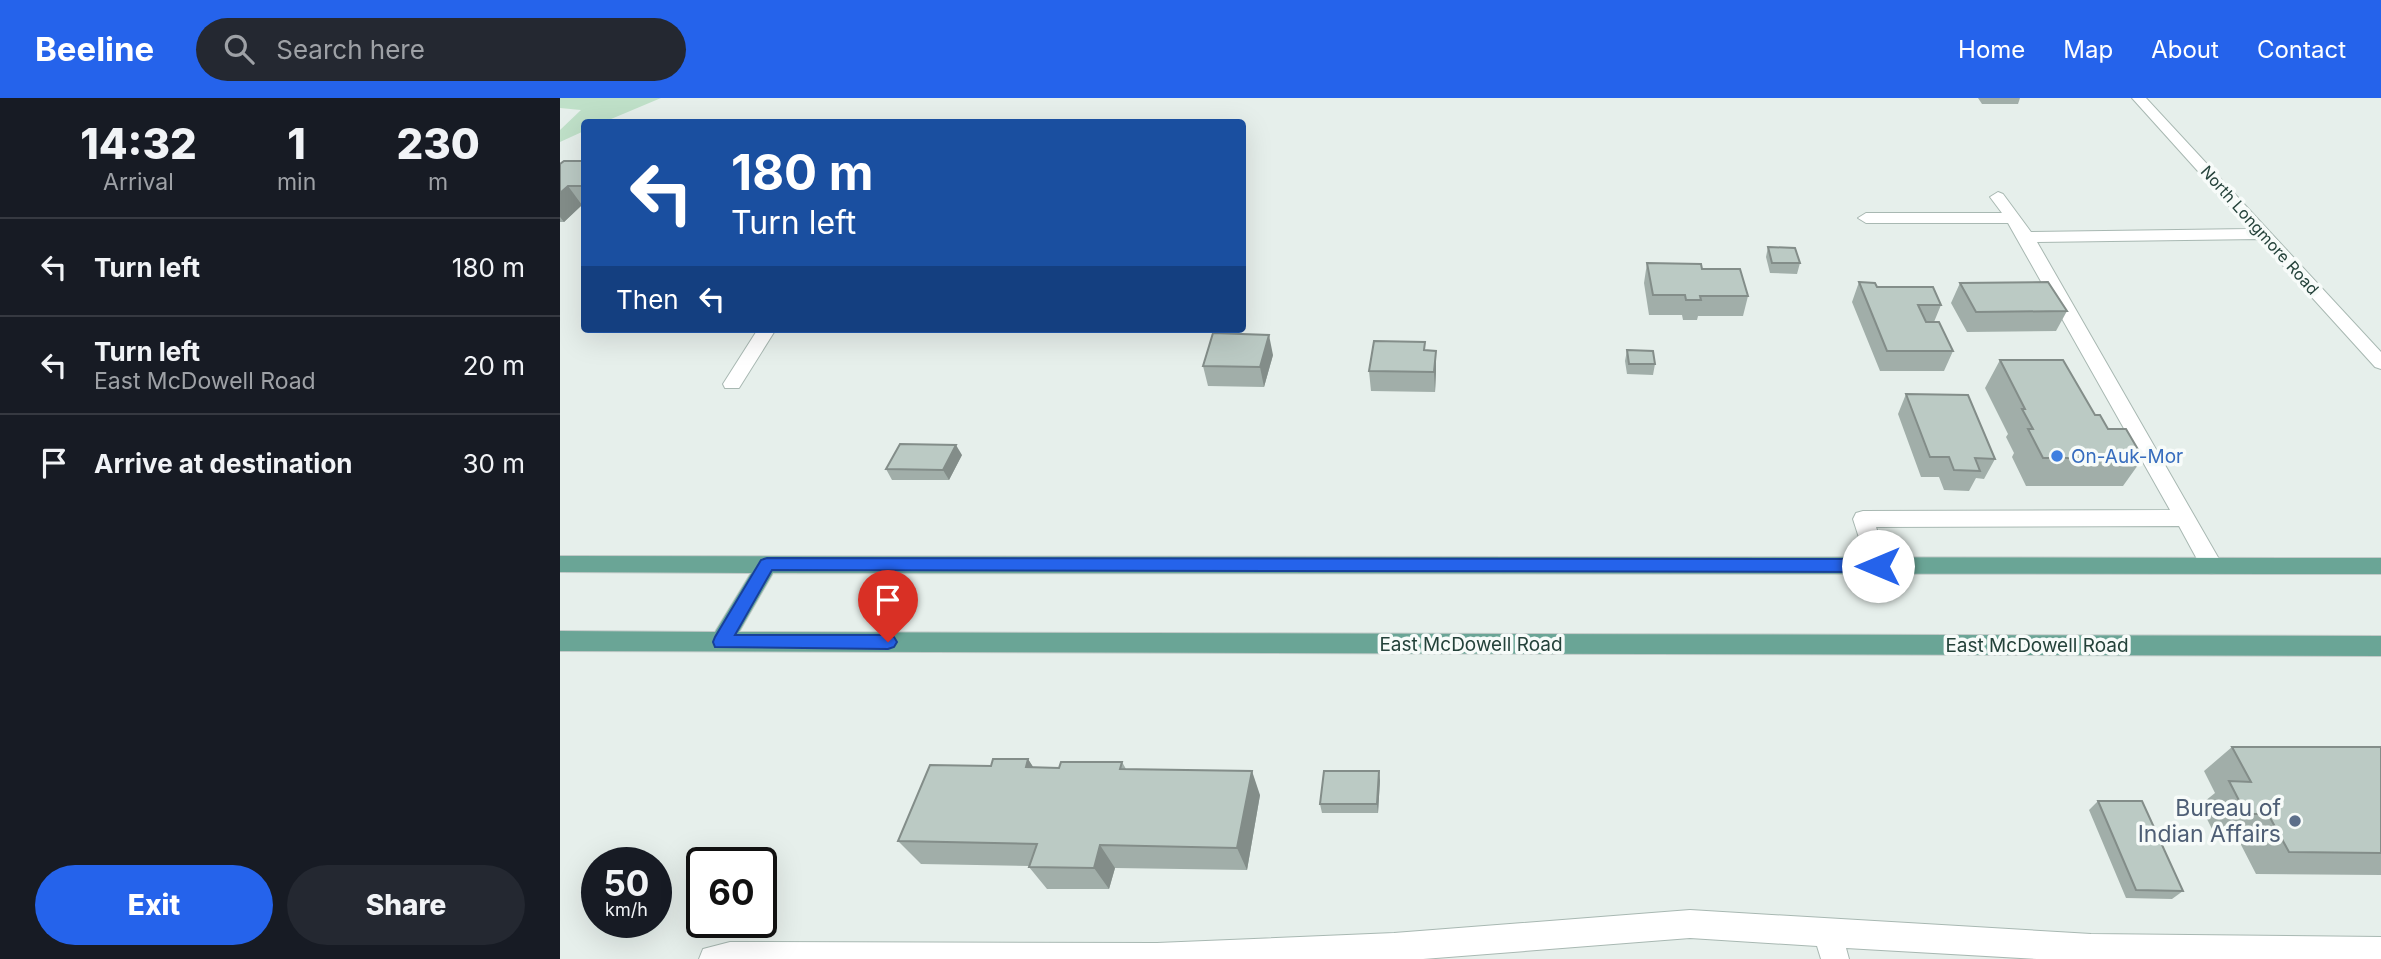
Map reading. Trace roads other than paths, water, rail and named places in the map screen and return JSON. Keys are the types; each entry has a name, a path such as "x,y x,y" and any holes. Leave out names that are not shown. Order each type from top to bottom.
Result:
{"main road":[{"path":"560,564 2381,566"},
{"path":"722,642 767,564"},
{"name":"East McDowell Road","path":"560,642 2381,646"}],"street":[{"name":"North Longmore Road","path":"2138,98 2381,363"},
{"path":"1998,197 2026,237 2212,566"},
{"path":"1867,218 2012,218"},
{"path":"2026,237 2263,234"},
{"path":"732,384 764,333"},
{"path":"1878,566 1863,519 2184,518"},
{"path":"713,959 730,956 1157,958 1394,947 1690,924 1832,946 2381,951"}],"place":[{"name":"On-Auk-Mor","path":"2057,456"},
{"name":"Bureau of Indian Affairs","path":"2295,821"}]}
